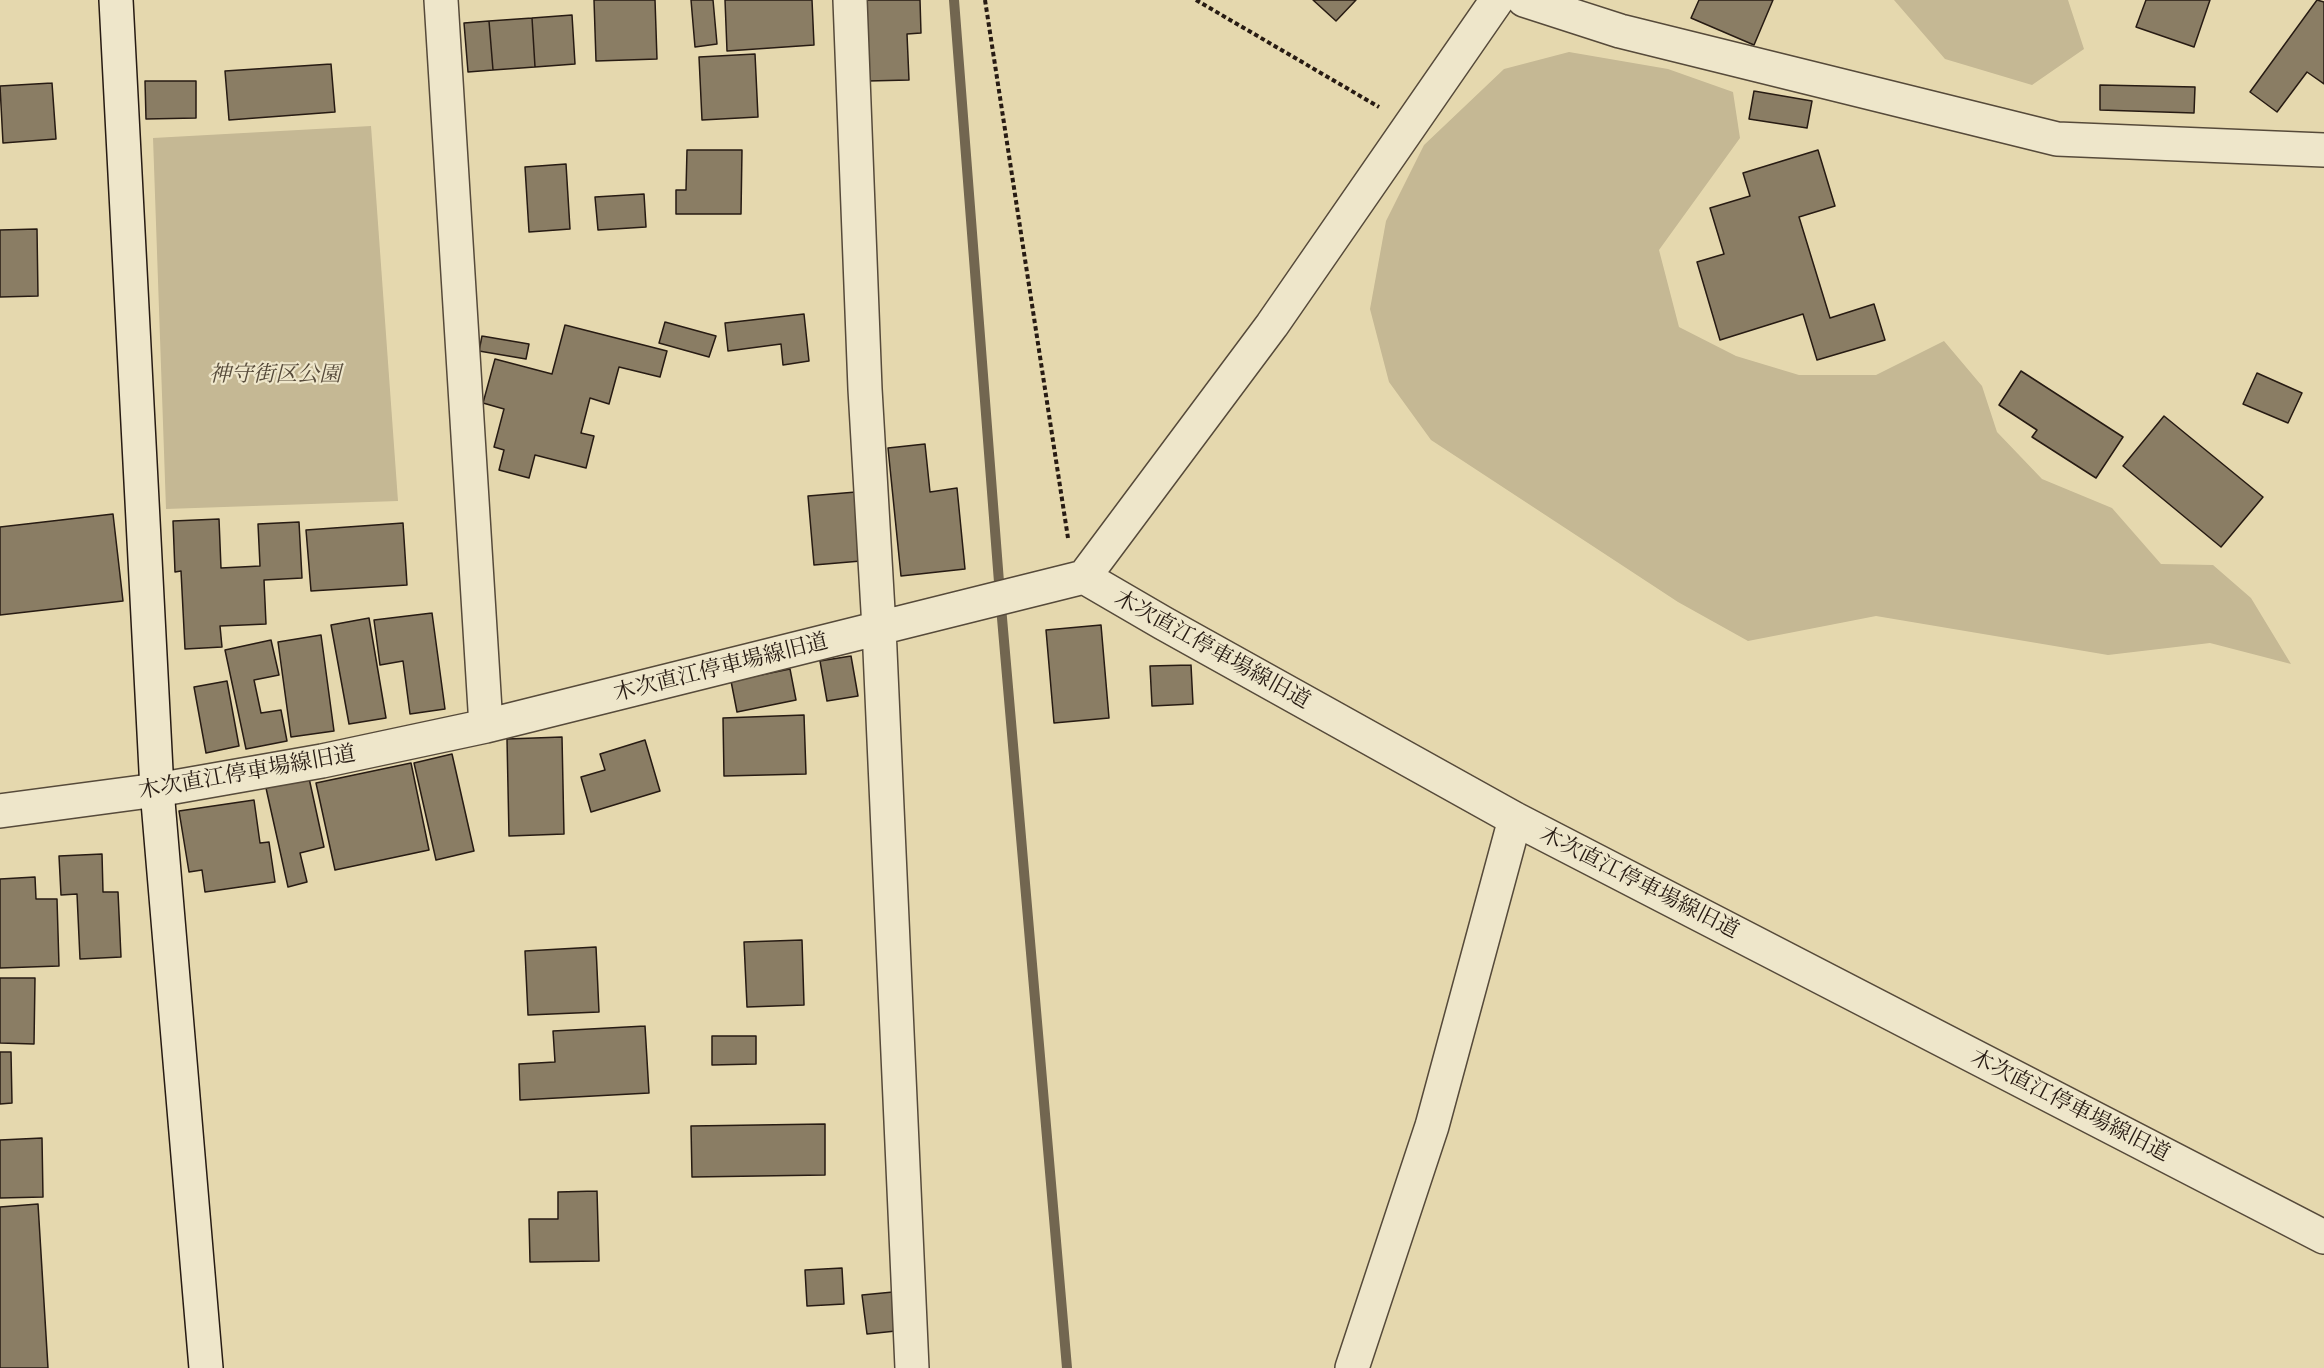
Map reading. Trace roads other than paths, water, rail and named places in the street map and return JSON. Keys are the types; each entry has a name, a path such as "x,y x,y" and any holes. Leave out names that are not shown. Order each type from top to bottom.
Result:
{"street":[{"path":"117,0 157,790 206,1368"},
{"path":"441,0 486,726"},
{"path":"850,0 865,389 879,628 912,1368"},
{"path":"1079,578 1272,325 1497,0"},
{"path":"1524,0 1620,31 2057,139 2324,150"},
{"name":"木次直江停車場線旧道","path":"0,811 157,790 322,761 486,726 1079,578 1515,819 2324,1237"},
{"path":"1352,1368 1432,1126 1515,819"}],"waterway":[{"path":"954,0 1000,595 1067,1368"}],"park label":[{"name":"神守街区公園","path":"275,375"}]}
